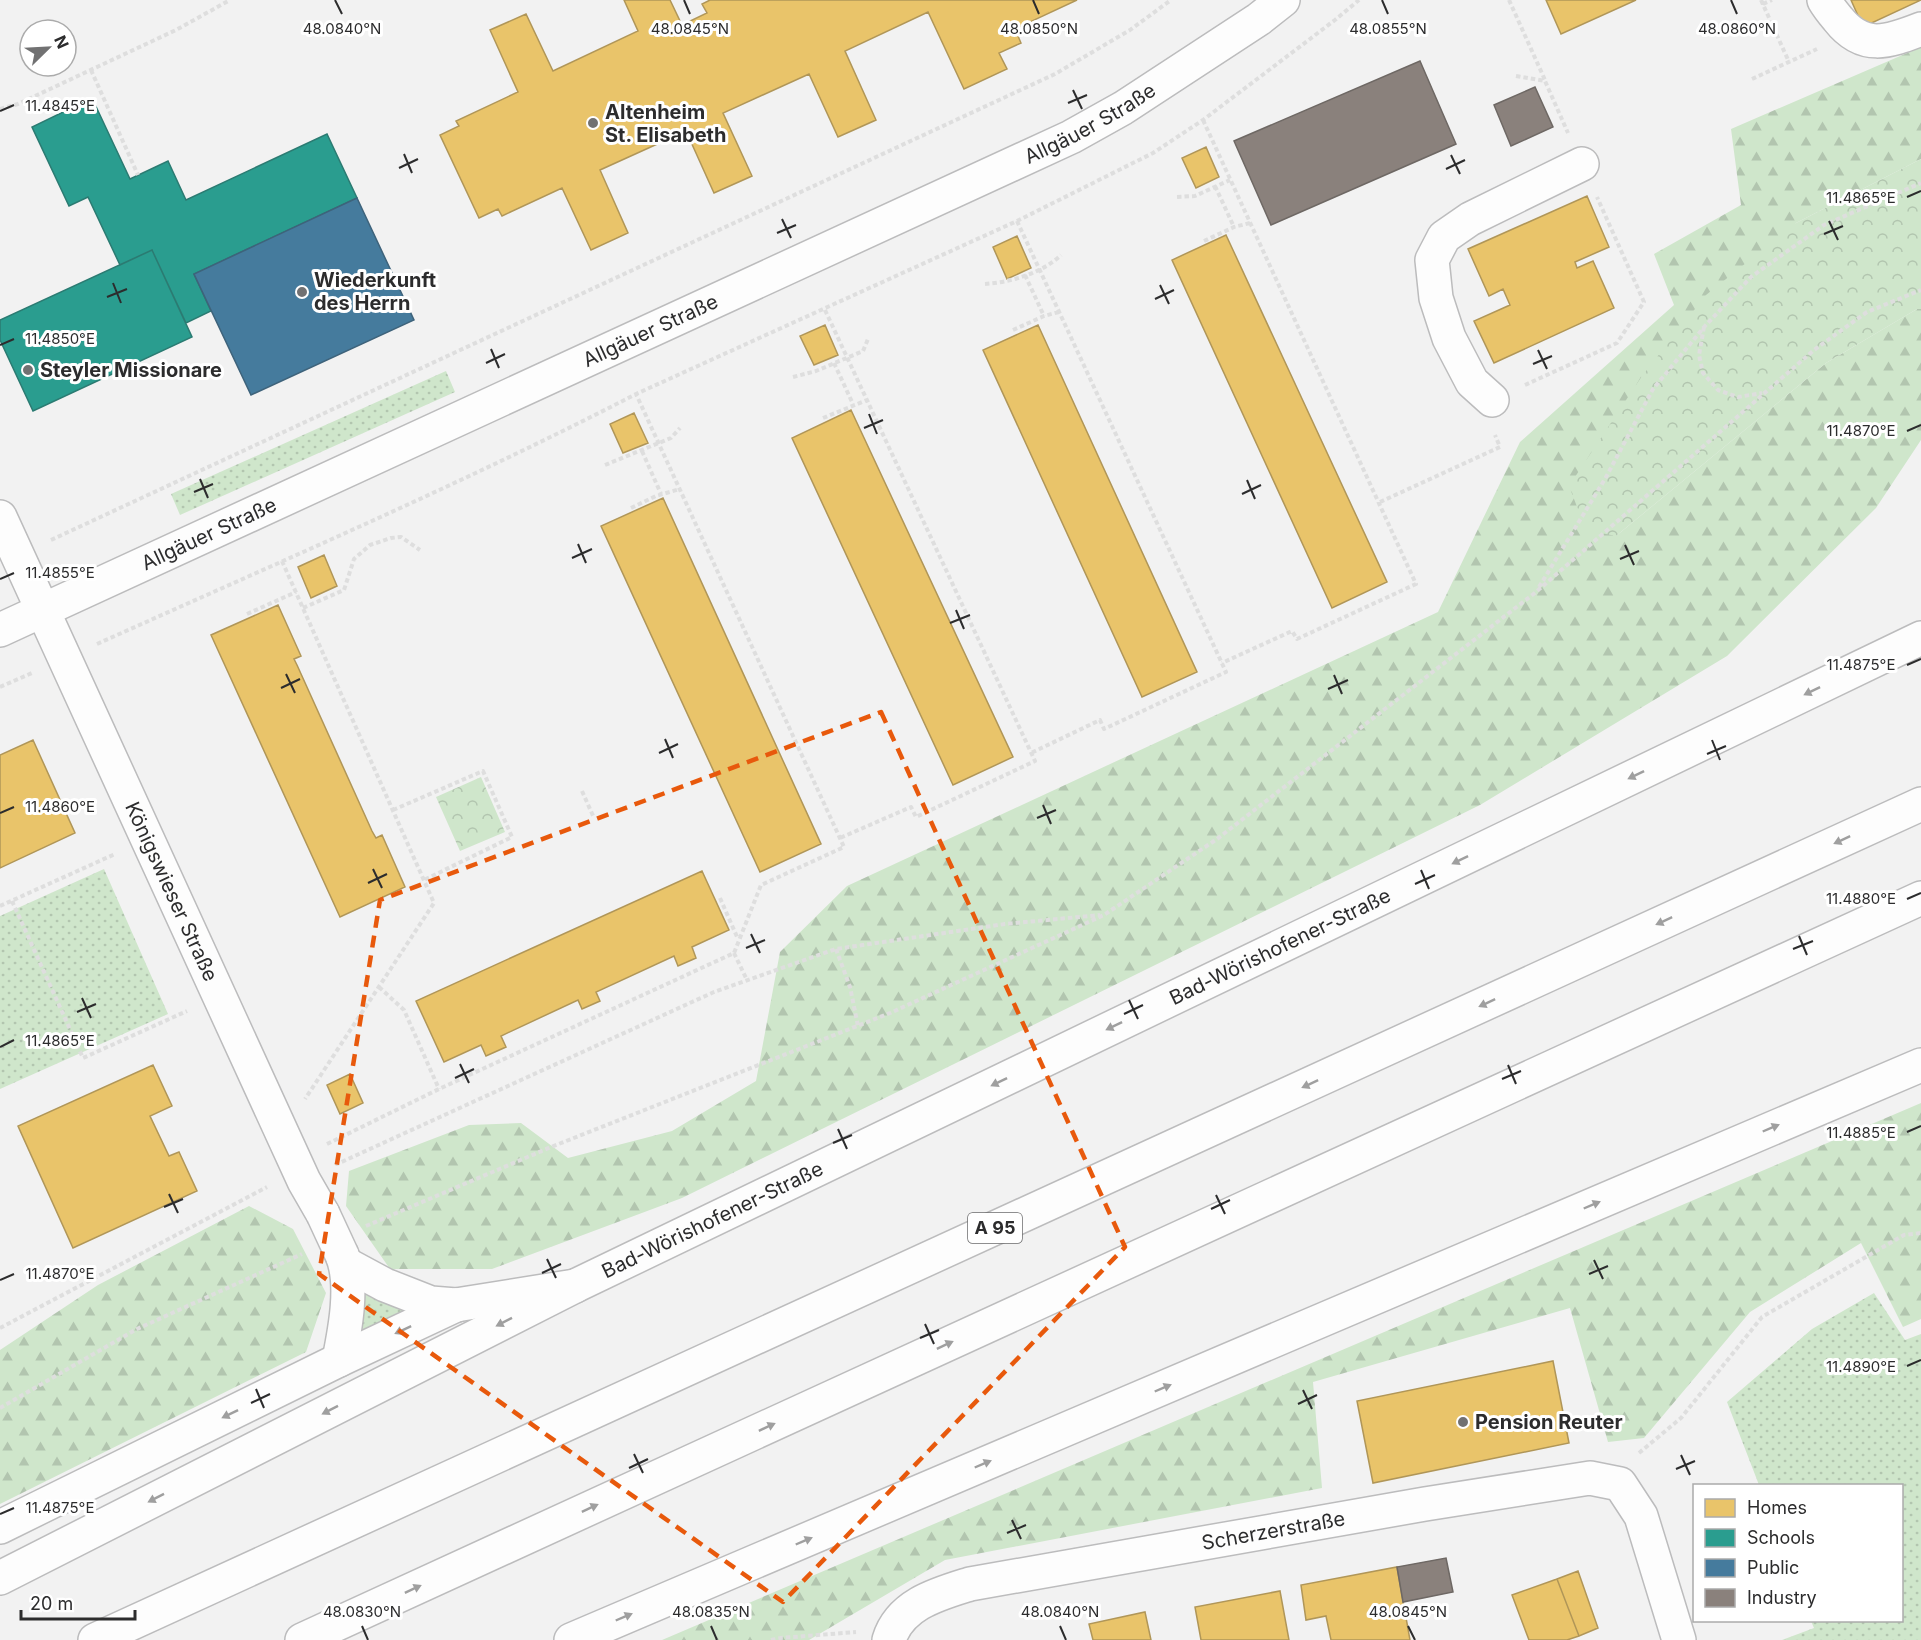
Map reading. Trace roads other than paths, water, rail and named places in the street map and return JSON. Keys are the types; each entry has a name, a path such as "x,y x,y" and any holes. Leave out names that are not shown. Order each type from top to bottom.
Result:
{"main road":[{"name":"Allgäuer Straße","path":"0,630 1071,137 1123,108 1259,19 1283,0"},
{"path":"1824,0 1848,32 1867,41 1893,40 1921,29"},
{"path":"1492,400 1472,382 1449,338 1436,298 1432,260 1444,237 1470,219 1582,164"},
{"name":"Königswieser Straße","path":"0,517 304,1181 323,1214 344,1260 348,1315 339,1360"},
{"name":"Bad-Wörishofener-Straße","path":"0,1578 575,1286 1921,638"},
{"name":"A 95","path":"95,1640 1921,804"},
{"path":"302,1640 1921,898"},
{"path":"571,1640 1921,1065"},
{"path":"344,1260 385,1285 431,1302 456,1305 575,1286"},
{"path":"0,1527 456,1305"},
{"name":"Scherzerstraße","path":"891,1635 907,1612 929,1597 970,1584 1413,1506 1590,1478 1613,1482 1641,1516 1679,1640"}],"place":[{"name":"Altenheim St. Elisabeth","path":"593,123"},
{"name":"Wiederkunft des Herrn","path":"302,292"},
{"name":"Steyler Missionare","path":"28,370"},
{"name":"Pension Reuter","path":"1463,1422"}]}
